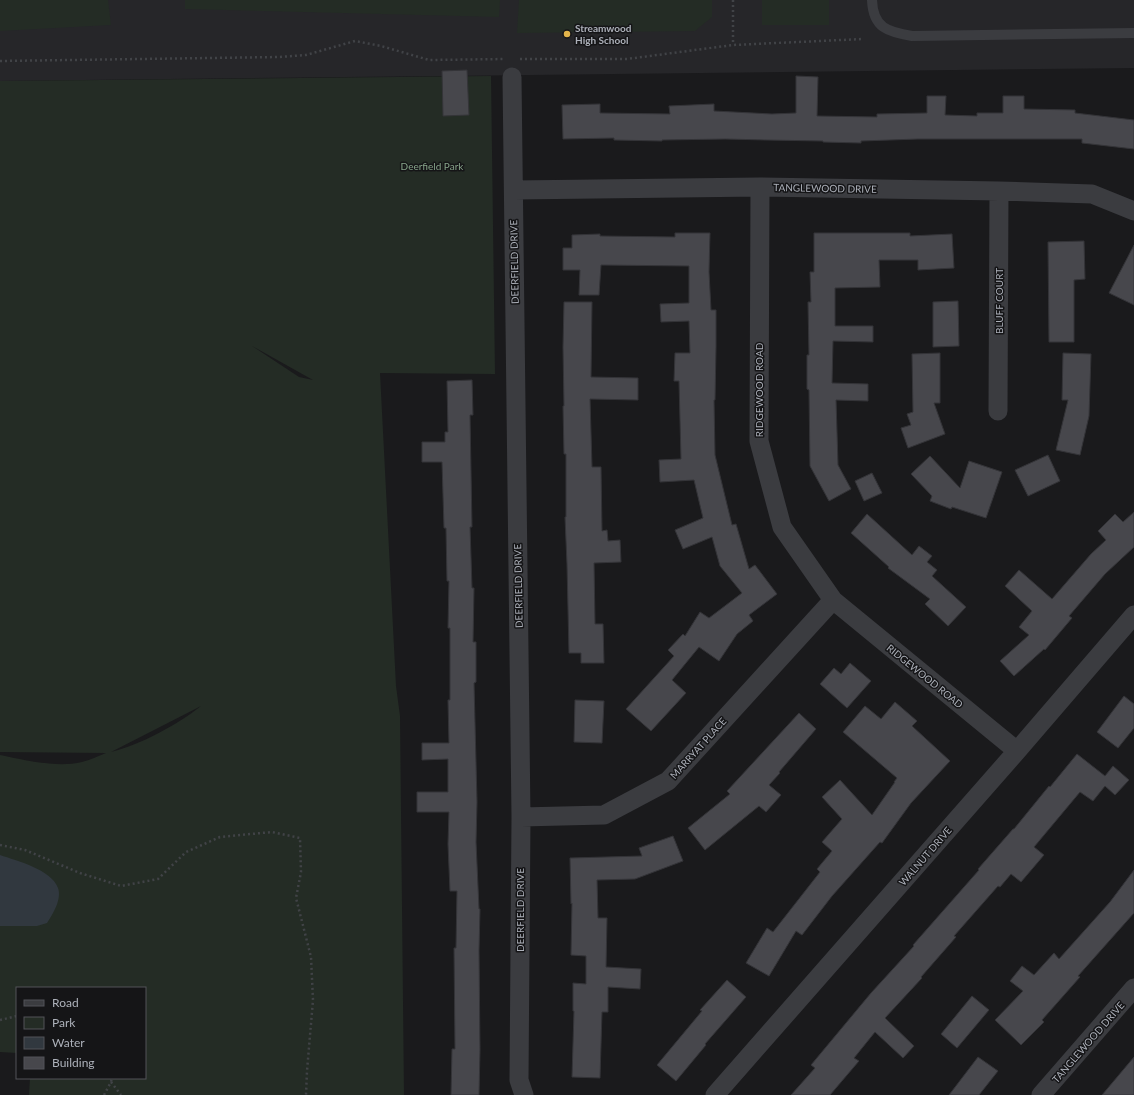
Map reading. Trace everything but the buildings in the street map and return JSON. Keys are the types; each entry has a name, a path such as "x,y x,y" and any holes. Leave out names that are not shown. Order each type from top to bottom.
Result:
{"street":[{"name":"DEERFIELD DRIVE","path":"512,68 521,817 519,1080 524,1095"},
{"name":"TANGLEWOOD DRIVE","path":"514,190 760,187 1092,194 1134,211"},
{"name":"RIDGEWOOD ROAD","path":"760,187 759,441 782,527 833,600 1017,751"},
{"name":"BLUFF COURT","path":"998,411 999,191"},
{"name":"MARRYAT PLACE","path":"521,817 604,815 668,781 833,600"},
{"name":"WALNUT DRIVE","path":"715,1095 1017,751 1134,615"},
{"name":"TANGLEWOOD DRIVE","path":"1041,1095 1134,988"}],"lane":[{"path":"872,0 875,17 883,27 896,33 912,36 1134,33"}],"path":[{"path":"733,0 733,45"},
{"path":"519,59 627,59 733,45 863,39"},
{"path":"0,61 280,57 306,55 355,41 381,46 429,60 512,68"},
{"path":"0,844 25,850 80,873 121,886 158,879 186,852 220,837 272,832 300,838 301,872 296,898 311,957 313,1000 306,1095"},
{"path":"0,1020 16,1016"},
{"path":"104,1095 112,1079"},
{"path":"111,1082 121,1095"}],"shaded area":[{"name":"Streamwood High School","path":"0,0 1134,0 1134,68 0,81"}],"green space":[{"path":"0,0 108,0 111,25 0,31"},
{"path":"185,0 500,0 499,17 185,9"},
{"path":"519,0 712,0 712,17 695,31 517,33"},
{"path":"762,0 829,0 829,25 762,25"},
{"name":"Deerfield Park","path":"491,76 495,374 380,373 396,686 400,716 404,1095 29,1095 30,1079 146,1079 146,987 16,987 16,1053 0,1052 0,755 41,763 72,764 106,753 0,752 0,81","holes":["252,346 313,380 299,377","201,706 158,734 134,745 111,752"]}],"water":[{"path":"0,855 33,867 54,881 58,888 59,897 54,911 47,923 37,926 0,926"}],"place":[{"name":"Streamwood High School","path":"567,34"}]}
